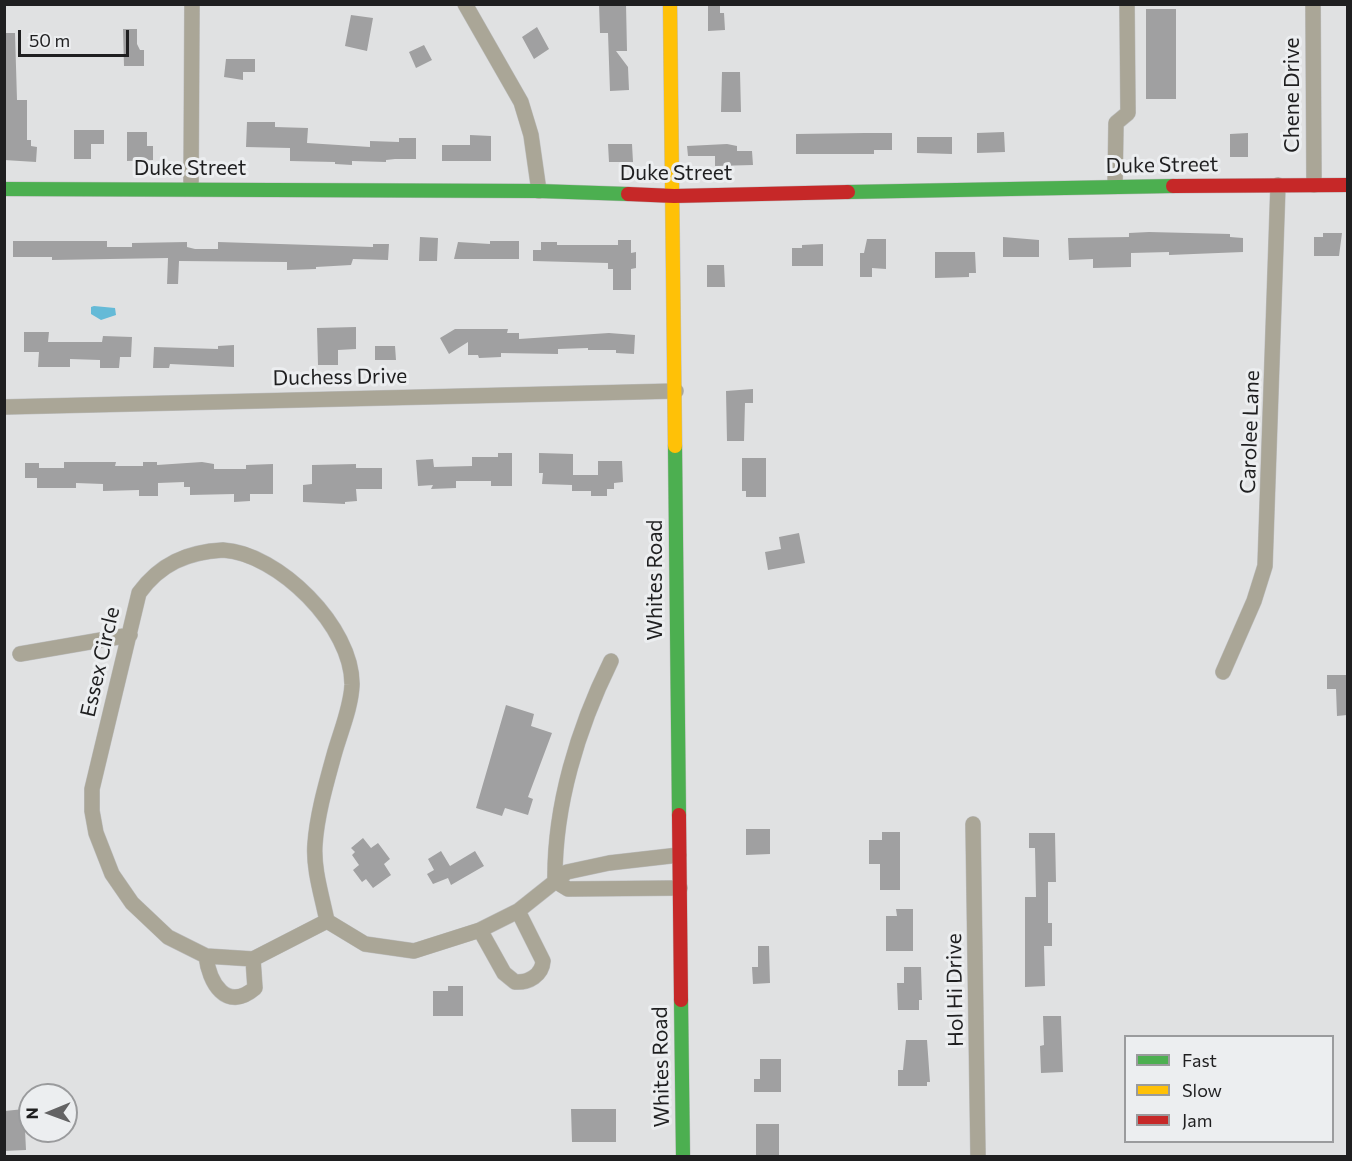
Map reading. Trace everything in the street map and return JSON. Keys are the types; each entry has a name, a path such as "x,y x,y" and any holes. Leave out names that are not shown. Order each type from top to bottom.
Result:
{"street":[{"path":"191,188 192,4"},
{"path":"465,4 521,102 531,135 539,191"},
{"name":"Whites Road","path":"670,4 674,196 683,1156"},
{"path":"1115,186 1116,123 1128,113 1127,4"},
{"name":"Chene Drive","path":"1312,4 1314,185"},
{"name":"Carolee Lane","path":"1222,672 1254,601 1265,566 1278,184"},
{"name":"Duke Street","path":"4,189 539,191 674,196 1115,186 1347,184"},
{"name":"Duchess Drive","path":"4,407 676,391"},
{"name":"Essex Circle","path":"253,959 206,956 168,937 132,903 112,874 96,833 92,811 93,789 130,635 134,608 148,580 177,559 203,551 238,551 265,562 296,586 326,618 349,662 352,686 314,846 327,921"},
{"path":"20,654 130,635"},
{"path":"555,880 554,855 563,801 585,721 611,661"},
{"name":"Hol Hi Drive","path":"973,824 978,1156"},
{"path":"206,956 210,978 214,986 229,995 248,994 255,988 253,959 327,921 364,944 414,951 480,930 518,911 567,872 598,865 679,855"},
{"path":"555,880 568,889 680,888"},
{"path":"480,930 507,977 515,982 528,981 540,971 543,961 518,911"}],"water":[{"path":"91,307 115,308 116,315 101,320 91,314"}],"building":[{"path":"599,4 626,4 627,51 616,51 628,67 629,90 610,91 608,33 600,33"},
{"path":"708,4 720,4 720,13 724,13 725,30 708,31"},
{"path":"1146,9 1176,9 1176,99 1146,99"},
{"path":"351,15 373,18 367,51 345,46"},
{"path":"537,27 549,49 534,59 522,37"},
{"path":"123,29 137,29 137,44 140,50 144,50 144,66 124,66"},
{"path":"4,33 15,33 17,100 27,100 27,140 31,140 31,146 37,147 36,162 4,160"},
{"path":"424,45 432,60 416,68 409,52"},
{"path":"226,59 255,59 255,72 243,72 243,80 224,77"},
{"path":"722,72 740,72 741,112 721,112"},
{"path":"247,122 275,122 275,127 308,128 307,143 370,147 370,141 399,142 399,138 416,138 416,159 395,159 386,160 386,162 352,161 352,165 335,164 335,162 290,161 290,148 246,147"},
{"path":"74,130 104,130 104,144 91,144 91,159 74,159"},
{"path":"127,132 147,132 147,146 153,146 153,160 127,161"},
{"path":"1004,132 1005,152 977,153 977,133"},
{"path":"892,133 892,150 874,150 874,154 796,154 796,134"},
{"path":"1248,133 1248,157 1230,157 1230,134"},
{"path":"470,135 491,136 491,161 442,161 442,145 470,145"},
{"path":"917,137 952,137 952,154 917,153"},
{"path":"608,144 632,144 633,162 609,162"},
{"path":"727,144 737,146 737,151 752,151 753,165 715,166 715,156 688,156 687,146"},
{"path":"1129,233 1230,234 1230,237 1243,238 1243,252 1169,255 1169,252 1131,253 1131,267 1093,268 1093,259 1069,260 1068,238 1129,237"},
{"path":"1323,233 1342,233 1339,256 1314,256 1314,237 1323,237"},
{"path":"420,237 438,238 437,261 419,261"},
{"path":"1003,237 1039,240 1039,257 1003,257"},
{"path":"867,239 886,239 886,269 872,268 872,277 860,277 860,253 864,253"},
{"path":"618,240 631,240 631,253 636,252 636,268 631,269 631,290 613,290 613,269 608,269 608,263 533,261 533,250 541,250 541,242 557,242 557,245 618,245"},
{"path":"13,241 107,241 107,247 132,247 132,243 187,242 187,247 195,249 218,249 218,242 373,247 373,244 389,244 388,260 353,259 351,265 316,267 316,269 287,270 287,262 179,261 178,284 167,284 168,258 52,260 52,257 13,257"},
{"path":"490,241 519,241 519,259 454,259 458,242 490,244"},
{"path":"823,244 823,266 792,266 792,248"},
{"path":"935,252 975,252 976,273 969,273 969,277 935,278"},
{"path":"707,265 724,265 725,287 707,287"},
{"path":"356,327 356,349 338,350 338,365 318,365 317,328"},
{"path":"455,329 508,329 507,333 519,333 519,339 609,333 635,335 634,354 616,353 616,350 588,350 588,348 558,349 558,354 501,353 501,357 479,358 478,355 468,355 468,342 449,354 440,338"},
{"path":"24,332 49,332 48,342 102,342 103,336 132,337 131,357 120,357 119,368 100,368 100,360 70,359 70,367 38,367 39,352 24,352"},
{"path":"234,345 234,367 170,364 169,368 153,368 154,347 218,349 218,346"},
{"path":"375,346 395,346 396,360 375,360"},
{"path":"753,389 753,403 745,403 744,441 727,441 726,391"},
{"path":"498,453 512,453 512,486 491,486 491,481 456,481 456,488 431,489 433,485 418,486 416,460 433,459 434,467 472,466 472,457 498,457"},
{"path":"539,453 573,454 573,475 598,475 598,461 622,461 623,482 614,483 614,489 607,489 607,496 591,496 591,491 572,491 572,485 542,484 543,473 539,473"},
{"path":"742,458 766,458 766,497 746,497 746,491 742,491"},
{"path":"64,462 116,462 115,466 143,466 143,462 157,462 157,465 202,462 214,464 214,469 246,469 246,465 273,464 273,494 250,494 250,501 234,502 234,494 190,495 190,487 184,487 184,482 158,483 158,496 139,496 139,490 103,491 103,484 76,483 76,488 37,488 37,478 25,478 25,463 39,463 39,468 64,468"},
{"path":"356,464 356,468 382,468 382,489 356,489 357,501 345,502 345,504 303,502 303,485 312,484 312,465"},
{"path":"799,533 805,563 768,570 765,552 781,549 779,537"},
{"path":"1327,675 1347,675 1347,715 1337,716 1336,689 1327,689"},
{"path":"506,705 534,714 531,726 552,733 528,797 533,799 528,815 505,808 502,816 476,808"},
{"path":"746,829 770,829 770,854 746,855"},
{"path":"882,832 900,832 900,890 880,890 880,864 869,864 869,840 882,840"},
{"path":"1029,833 1055,833 1056,882 1048,882 1048,923 1052,923 1052,946 1044,946 1045,986 1025,987 1025,897 1036,897 1035,848 1029,848"},
{"path":"363,838 371,848 378,843 390,859 384,864 391,875 373,888 366,879 362,882 353,870 359,865 352,855 355,852 351,848"},
{"path":"441,851 450,866 475,851 484,866 451,885 448,878 433,884 427,874 434,870 428,859"},
{"path":"896,909 913,909 913,951 886,951 886,916 897,916"},
{"path":"758,946 769,946 770,983 753,984 752,967 758,967"},
{"path":"904,967 921,967 922,1000 919,1000 919,1010 898,1010 897,983 904,983"},
{"path":"448,986 463,986 463,1016 433,1016 433,991 448,991"},
{"path":"1043,1016 1061,1016 1063,1072 1041,1073 1040,1046 1044,1045"},
{"path":"906,1040 927,1040 930,1082 927,1082 927,1086 898,1086 898,1070 903,1070"},
{"path":"760,1059 781,1059 781,1092 754,1092 754,1079 760,1079"},
{"path":"571,1109 616,1109 616,1142 572,1142"},
{"path":"18,1110 18,1143 26,1143 26,1150 4,1151 5,1111"},
{"path":"756,1124 779,1124 779,1155 756,1155"}],"traffic: fast":[{"path":"848,192 1173,186"},
{"path":"4,189 539,191 628,194"},
{"path":"675,446 679,815"},
{"path":"681,1000 683,1156"}],"traffic: slow":[{"path":"670,4 675,446"}],"traffic: jam":[{"path":"1173,186 1348,185"},
{"path":"628,194 674,196 848,192"},
{"path":"679,815 681,1000"}]}
